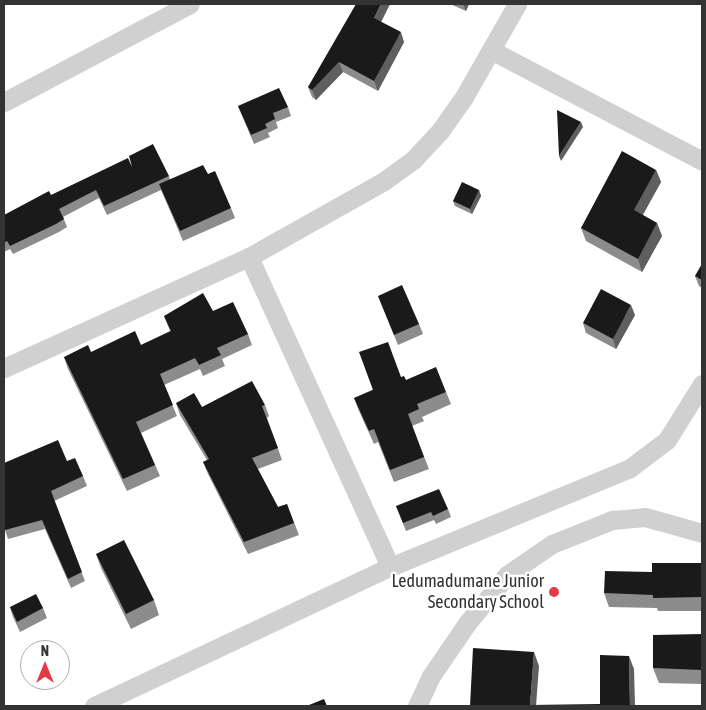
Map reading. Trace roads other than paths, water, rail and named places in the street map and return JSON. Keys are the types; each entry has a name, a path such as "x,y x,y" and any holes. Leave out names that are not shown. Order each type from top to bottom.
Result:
{"street":[{"path":"4,102 190,4"},
{"path":"4,368 249,257 384,181 413,160 454,111 517,4"},
{"path":"491,50 702,161"},
{"path":"249,257 390,567"},
{"path":"94,706 390,567 630,468 667,440 702,384"},
{"path":"418,706 431,676 468,622 507,576 552,544 612,520 645,517 702,533"}],"place":[{"name":"Ledumadumane Junior Secondary School","path":"554,592"}]}
